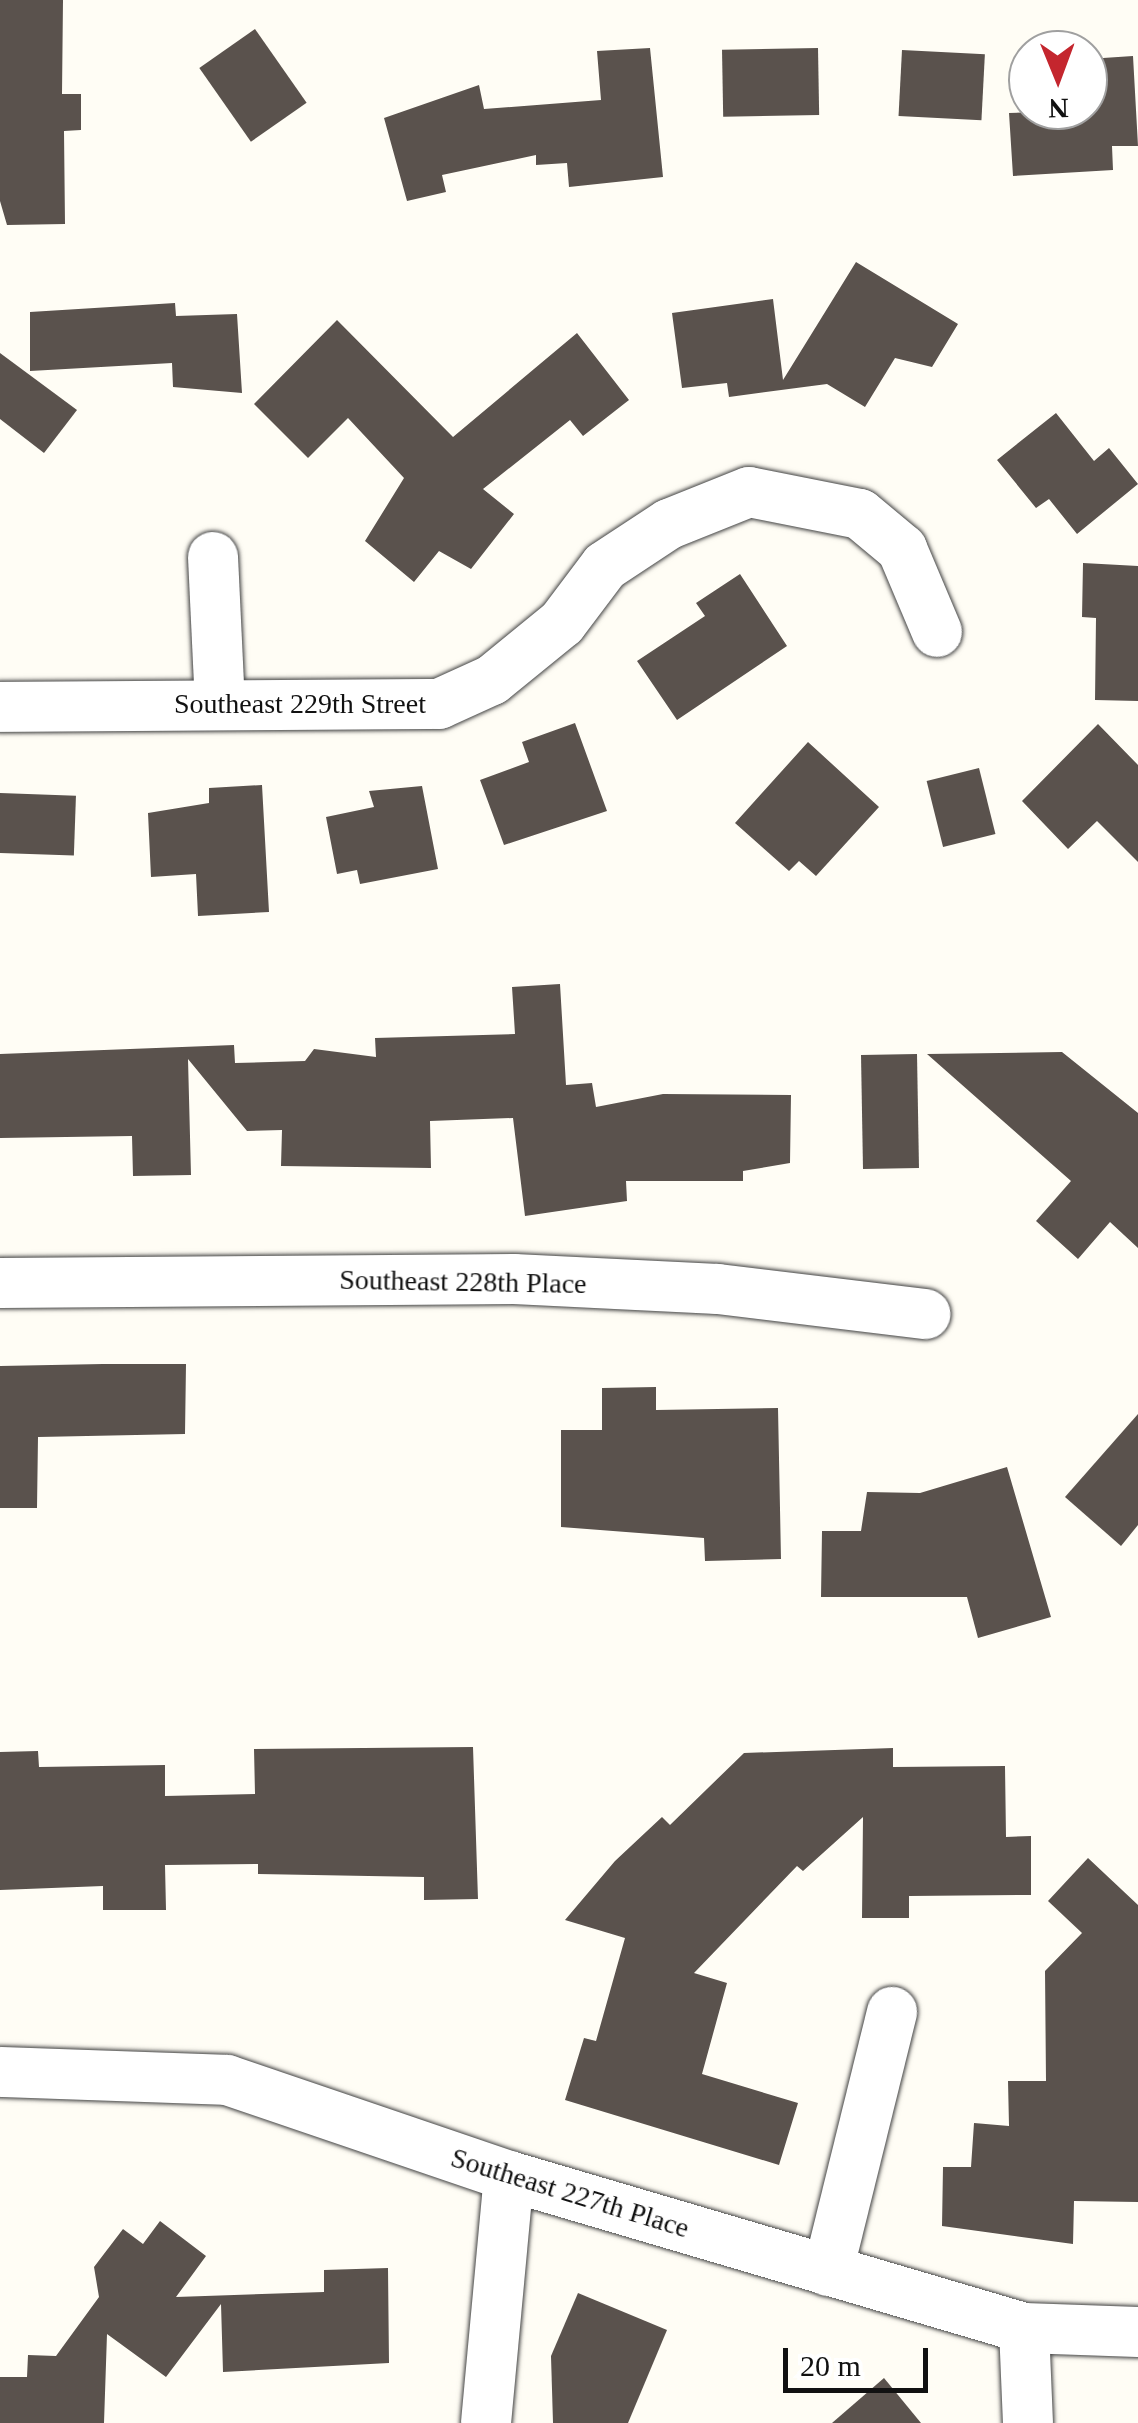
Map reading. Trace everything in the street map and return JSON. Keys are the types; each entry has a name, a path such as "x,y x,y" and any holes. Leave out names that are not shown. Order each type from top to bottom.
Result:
{"street":[{"name":"Southeast 229th Street","path":"0,708 439,704 492,680 562,623 605,566 670,524 748,492 860,514 902,549 937,632"},
{"path":"213,557 220,704"},
{"name":"Southeast 228th Place","path":"0,1282 514,1279 718,1289 925,1314"},
{"path":"828,2271 892,2012"},
{"name":"Southeast 227th Place","path":"0,2072 227,2080 509,2176 1024,2328 1138,2332"},
{"path":"486,2423 509,2176"},
{"path":"1024,2328 1028,2423"}],"building":[{"path":"0,0 63,0 62,94 81,94 81,130 64,131 65,224 7,225 0,201"},
{"path":"255,29 307,103 251,142 199,68"},
{"path":"650,48 663,177 569,187 567,163 536,165 536,155 442,175 446,192 407,201 384,118 479,85 484,109 601,100 597,51"},
{"path":"818,48 819,115 723,117 722,50"},
{"path":"902,50 985,54 981,120 899,116"},
{"path":"1133,56 1138,146 1112,146 1113,170 1013,176 1010,130 1108,130 1108,58"},
{"path":"856,262 958,324 932,367 895,358 865,407 827,384 729,397 727,383 682,388 672,313 773,299 783,380"},
{"path":"175,303 176,316 237,314 242,393 173,387 172,363 30,371 30,312"},
{"path":"337,320 453,437 577,333 629,400 583,436 570,420 483,489 514,514 471,569 439,551 414,582 365,541 404,478 348,418 308,458 254,404"},
{"path":"0,353 77,410 44,453 0,419"},
{"path":"1056,413 1094,461 1109,448 1138,484 1077,534 1049,499 1036,508 997,460"},
{"path":"1083,563 1138,566 1138,701 1095,700 1096,618 1082,617"},
{"path":"740,574 787,646 677,720 637,661 705,616 696,603"},
{"path":"575,723 607,811 504,845 480,780 529,762 522,742"},
{"path":"1098,724 1138,765 1138,862 1097,821 1068,849 1022,801"},
{"path":"808,742 879,807 816,876 799,861 789,871 735,823"},
{"path":"979,768 995,834 943,847 927,781"},
{"path":"262,785 269,912 198,916 196,874 151,877 148,813 209,803 209,788"},
{"path":"422,786 438,869 360,884 357,870 337,874 326,817 374,807 369,791"},
{"path":"0,793 76,796 74,856 0,853"},
{"path":"560,984 566,1085 592,1083 596,1107 663,1094 791,1095 790,1163 743,1171 743,1181 626,1181 627,1201 525,1216 513,1118 430,1121 431,1168 281,1166 282,1130 247,1131 188,1059 191,1175 133,1176 132,1136 0,1138 0,1054 234,1045 235,1063 305,1061 314,1049 376,1057 375,1038 515,1034 512,987"},
{"path":"1062,1052 1138,1113 1138,1248 1110,1222 1078,1259 1036,1221 1071,1181 927,1054"},
{"path":"917,1054 919,1168 863,1169 861,1055"},
{"path":"186,1364 185,1434 38,1437 37,1508 0,1508 0,1366"},
{"path":"656,1387 656,1410 778,1408 781,1559 705,1561 704,1538 561,1527 561,1430 602,1430 602,1388"},
{"path":"1138,1414 1138,1525 1121,1546 1065,1497"},
{"path":"1007,1467 1051,1617 978,1638 967,1597 821,1597 822,1531 861,1531 867,1492 920,1493"},
{"path":"473,1747 478,1899 424,1900 424,1877 258,1874 258,1864 165,1865 166,1910 103,1910 103,1886 0,1890 0,1752 38,1751 39,1767 165,1765 165,1796 255,1794 254,1749"},
{"path":"893,1748 893,1767 1005,1766 1006,1837 1031,1836 1031,1895 909,1896 909,1918 862,1918 863,1817 803,1871 797,1866 694,1973 727,1983 702,2074 798,2103 779,2165 565,2100 584,2038 596,2041 625,1938 565,1920 615,1861 662,1817 670,1825 744,1753"},
{"path":"1088,1858 1138,1905 1138,2202 1074,2201 1073,2244 942,2226 943,2167 971,2167 974,2123 1009,2126 1008,2081 1046,2081 1045,1971 1082,1933 1048,1901"},
{"path":"160,2221 206,2256 176,2297 324,2292 324,2270 388,2268 389,2363 223,2372 221,2304 166,2377 107,2334 104,2423 0,2423 0,2377 27,2377 28,2355 56,2356 99,2297 94,2267 123,2229 143,2244"},
{"path":"578,2293 667,2330 628,2423 553,2423 551,2356"},
{"path":"884,2378 921,2423 832,2423"}]}
